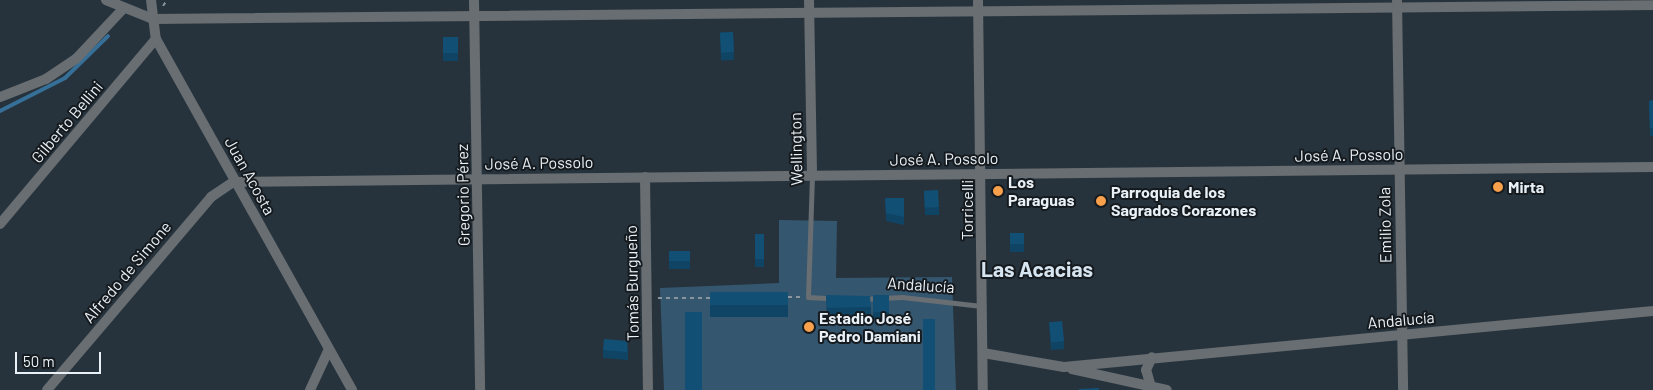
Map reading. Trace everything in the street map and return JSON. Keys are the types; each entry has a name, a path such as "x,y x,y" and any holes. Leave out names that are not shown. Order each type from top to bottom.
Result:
{"street":[{"path":"106,0 123,9 153,19 810,12 978,5 1653,5"},
{"name":"Juan Acosta","path":"151,0 156,39 352,390"},
{"name":"Gregorio Pérez","path":"474,0 479,178 480,390"},
{"name":"Wellington","path":"809,0 812,175"},
{"name":"Torricelli","path":"978,5 982,174 983,390"},
{"name":"Emilio Zola","path":"1397,5 1404,390"},
{"path":"0,97 46,79 76,59 123,9"},
{"name":"Gilberto Bellini","path":"0,224 156,39"},
{"name":"José A. Possolo","path":"236,181 1653,167"},
{"name":"Tomás Burgueño","path":"645,177 648,390"},
{"name":"Alfredo de Simone","path":"47,390 211,197 221,186 236,181"},
{"name":"Andalucía","path":"983,352 1064,367 1152,357 1653,311"},
{"path":"310,390 329,349"},
{"path":"1151,387 1146,370 1152,357"},
{"path":"1064,367 1167,390"}],"lane":[{"name":"Wellington","path":"808,297 812,175"},
{"name":"Andalucía","path":"853,299 902,296 982,306"},
{"path":"808,297 836,298"}],"path":[{"path":"647,297 722,298"},
{"path":"784,298 808,297"}],"shaded area":[{"name":"Estadio José Pedro Damiani","path":"779,220 837,221 836,278 952,277 956,390 664,390 660,288 779,283"}],"building":[{"path":"733,32 734,52 721,53 720,33"},
{"path":"443,37 458,37 458,53 443,53"},
{"path":"1653,100 1653,128 1650,128 1649,101"},
{"path":"938,190 939,207 925,208 924,191"},
{"path":"885,198 904,198 904,217 886,213"},
{"path":"1010,233 1024,233 1024,244 1010,244"},
{"path":"755,234 764,234 764,259 755,259"},
{"path":"669,251 690,251 690,261 669,261"},
{"path":"710,292 788,292 788,305 710,305"},
{"path":"826,295 870,296 871,307 827,308"},
{"path":"873,295 889,295 889,312 873,312"},
{"path":"685,312 702,312 702,390 685,390"},
{"path":"923,319 935,319 935,390 923,390"},
{"path":"1062,321 1064,341 1051,342 1049,322"},
{"path":"604,339 628,341 627,352 603,350"},
{"path":"1099,388 1099,390 1079,390 1079,389"}],"waterway":[{"path":"0,111 65,78 108,36"}],"place":[{"name":"Mirta","path":"1498,187"},
{"name":"Los Paraguas","path":"998,191"},
{"name":"Parroquia de los Sagrados Corazones","path":"1101,201"},
{"name":"Estadio José Pedro Damiani","path":"809,327"}],"district":[{"name":"Las Acacias","path":"1037,269"}]}
